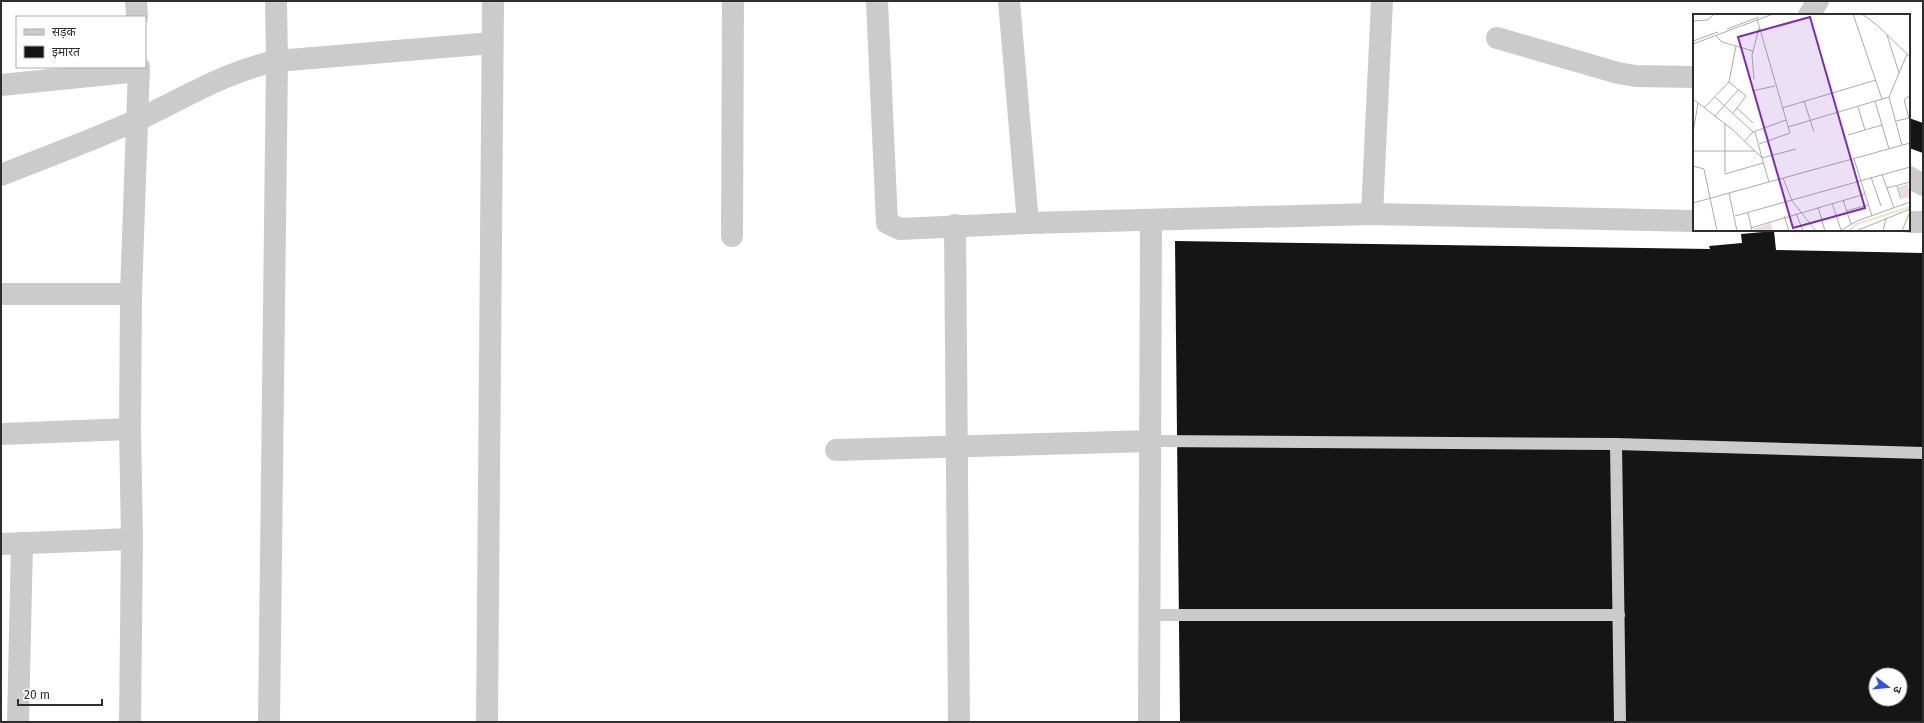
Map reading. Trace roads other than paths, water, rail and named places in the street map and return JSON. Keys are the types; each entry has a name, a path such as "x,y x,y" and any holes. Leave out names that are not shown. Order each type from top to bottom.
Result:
{"street":[{"path":"136,1 137,16"},
{"path":"269,722 277,61 276,1"},
{"path":"487,722 493,1"},
{"path":"732,236 733,1"},
{"path":"876,1 887,223 900,229 955,225 1372,214 1693,220"},
{"path":"1009,1 1028,223"},
{"path":"1372,214 1382,1"},
{"path":"1810,14 1818,1"},
{"path":"1497,38 1618,73 1636,76 1693,77"},
{"path":"1,175 136,120 234,73 277,61 492,43"},
{"path":"1,85 139,69 136,120 130,429 132,539 130,722"},
{"path":"1910,178 1923,185"},
{"path":"1149,722 1151,220"},
{"path":"1910,222 1923,222"},
{"path":"955,225 959,722"},
{"path":"1,294 132,294"},
{"path":"1,434 130,429"},
{"path":"836,450 1150,441"},
{"path":"18,722 11,543 132,539"}],"lane":[{"path":"1150,441 1616,444 1923,453"},
{"path":"1616,444 1620,722"},
{"path":"1150,615 1618,615"}]}
